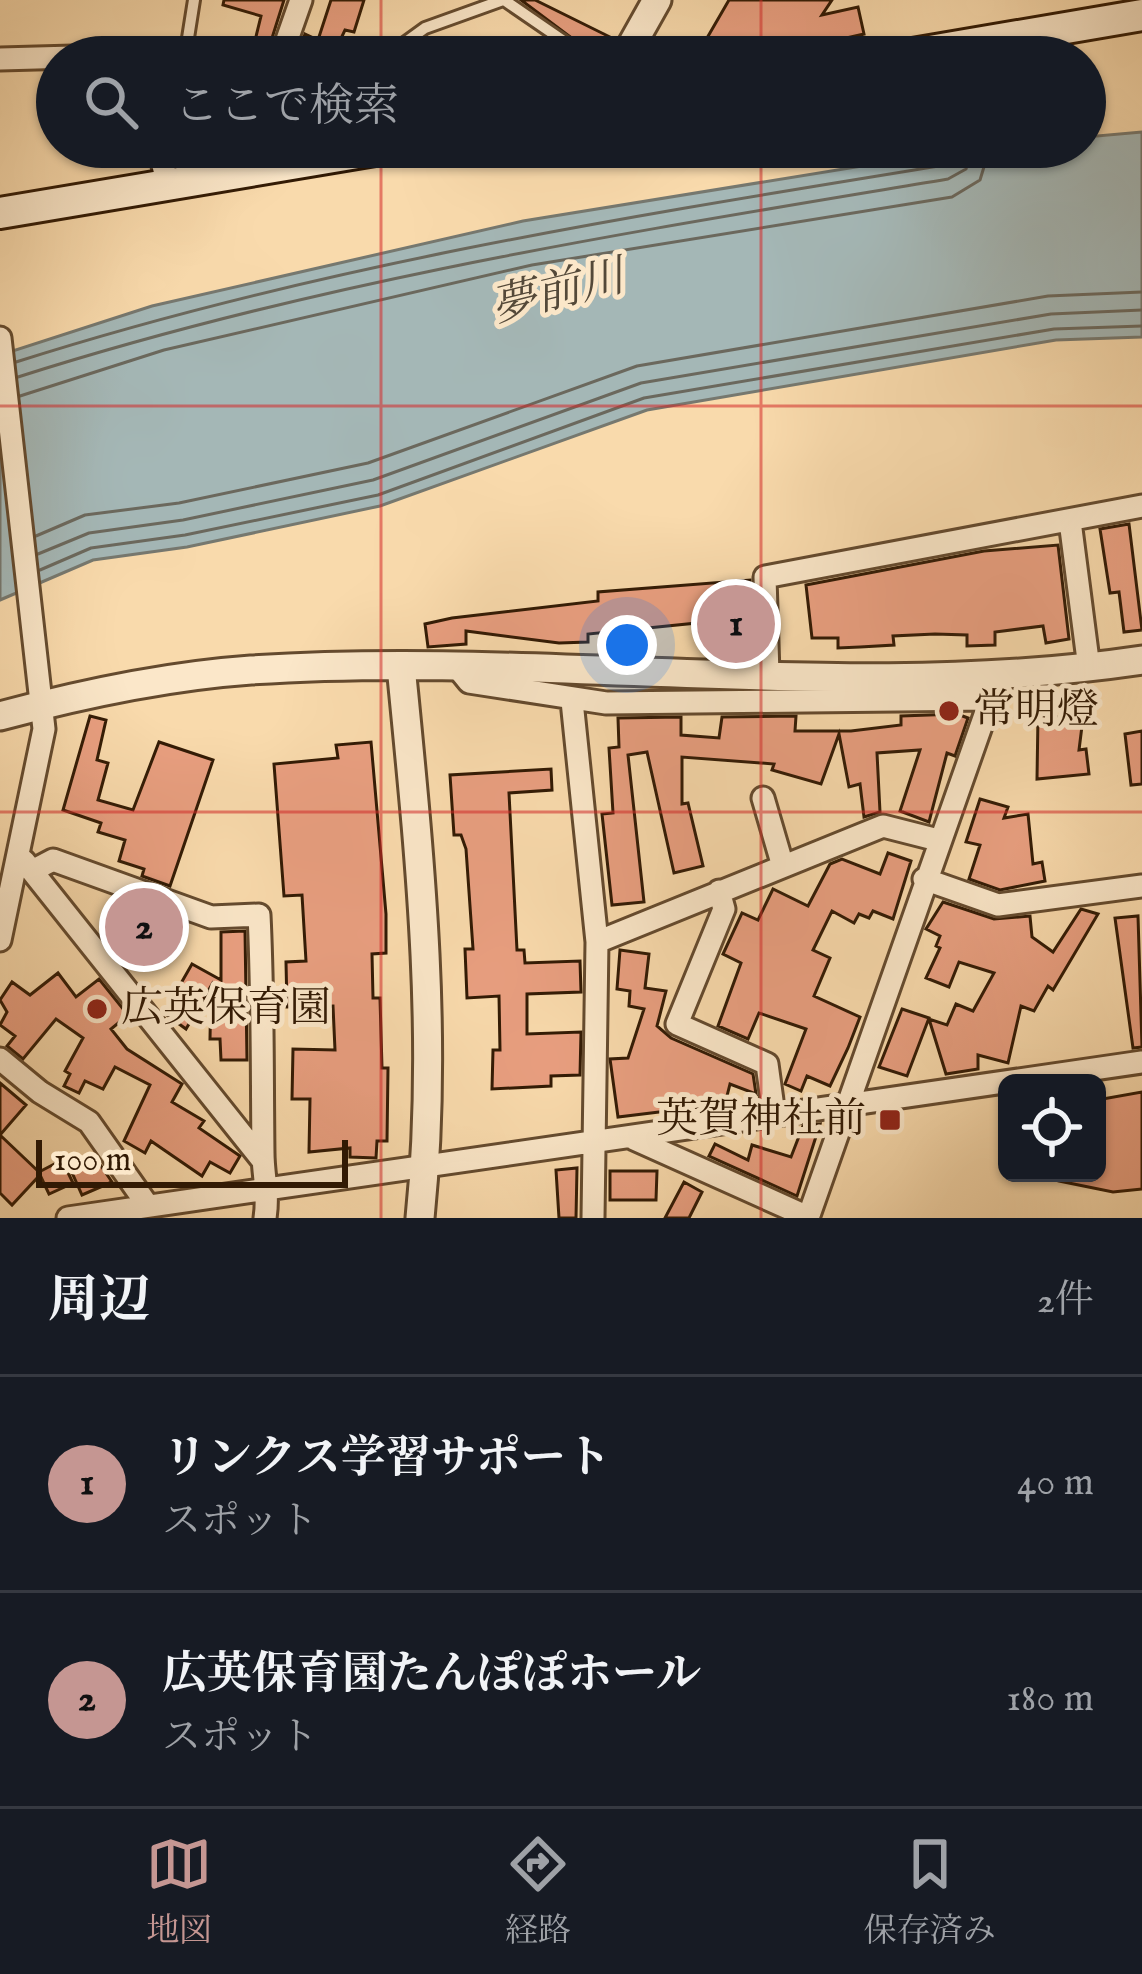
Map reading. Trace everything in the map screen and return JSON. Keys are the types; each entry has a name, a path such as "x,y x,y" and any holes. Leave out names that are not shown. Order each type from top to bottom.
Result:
{"main road":[{"path":"1018,36 1142,15"},
{"path":"0,213 169,188 230,168"}],"street":[{"path":"289,36 301,0"},
{"path":"637,36 657,0"},
{"path":"0,58 36,58"},
{"path":"164,168 169,188"},
{"path":"0,338 42,705 39,772 16,854 0,940"},
{"path":"768,674 765,578 1142,506"},
{"path":"1070,520 1089,668"},
{"path":"456,666 469,682 572,701 994,687 1142,660"},
{"path":"400,666 427,919 426,1164 420,1218"},
{"path":"0,716 160,680 400,666 768,674 994,687"},
{"path":"634,1138 808,1217 994,687"},
{"path":"572,701 596,942 593,1218"},
{"path":"763,799 782,863"},
{"path":"596,942 883,826 938,840"},
{"path":"16,854 34,870 262,1161"},
{"path":"34,870 53,860 211,916 259,915 265,1030 262,1161 270,1186 265,1218"},
{"path":"924,879 998,905 1142,886"},
{"path":"719,891 724,909 677,1024 767,1064 774,1115"},
{"path":"0,1058 40,1092 89,1122 146,1203"},
{"path":"1076,1074 1142,1062"},
{"path":"68,1218 146,1203 998,1086"}],"lane":[{"path":"188,36 194,0"},
{"path":"414,36 503,0 556,36"}],"water":[{"name":"夢前川","path":"1142,132 1142,337 1056,340 647,410 380,506 187,547 93,560 0,600 0,355 152,306 523,221 850,168 1106,168 1106,135"}],"building":[{"path":"224,0 284,0 273,36 256,36 261,16 223,5"},
{"path":"331,0 364,0 354,32 319,36"},
{"path":"521,0 535,0 608,36 569,36"},
{"path":"729,0 832,0 822,15 858,7 864,34 855,36 708,36"},
{"path":"1129,524 1142,630 1124,632 1119,592 1110,593 1100,529"},
{"path":"1058,545 1069,639 1046,643 1043,626 995,632 995,645 967,646 967,635 935,634 893,636 894,645 838,648 838,638 812,638 806,585 984,551"},
{"path":"750,580 752,633 718,636 717,621 588,634 588,642 559,643 466,631 466,644 428,647 425,624 452,618 598,601 598,592"},
{"path":"957,714 968,718 955,756 947,753 929,822 900,811 920,750 877,753 880,812 864,817 860,784 849,787 839,734 821,784 772,770 774,764 682,757 682,804 688,803 703,866 674,873 647,752 628,755 644,902 612,905 602,814 613,813 609,748 619,747 618,718 681,717 681,735 719,738 722,717 796,716 795,731 851,731 901,725 901,716"},
{"path":"90,716 106,720 97,760 108,763 98,800 133,810 159,742 213,760 170,886 142,876 144,869 119,861 125,840 98,832 101,823 63,810"},
{"path":"1038,716 1083,718 1079,750 1086,749 1089,774 1037,779"},
{"path":"1142,731 1142,784 1131,785 1125,734"},
{"path":"371,742 386,914 386,953 372,954 373,998 380,998 382,1068 388,1068 387,1141 377,1141 376,1158 350,1157 350,1148 309,1152 310,1099 292,1099 293,1049 335,1050 333,1006 287,1007 286,962 306,961 302,895 284,896 274,764 338,758 336,745"},
{"path":"551,769 552,790 509,793 517,950 524,950 525,963 580,961 581,992 527,994 527,1034 581,1032 580,1075 551,1076 551,1086 492,1089 493,1050 500,1050 499,996 467,998 465,949 473,949 466,849 461,835 454,835 450,775"},
{"path":"980,799 1008,807 1004,818 1028,814 1033,864 1042,862 1045,881 1000,890 969,879 980,845 966,842"},
{"path":"888,853 911,861 893,919 873,911 869,918 859,914 854,923 832,911 813,950 830,958 814,996 860,1017 830,1086 807,1076 801,1091 785,1084 806,1029 759,1013 748,1039 718,1026 741,963 723,954 742,913 758,920 773,889 808,906 830,864 842,859 880,874"},
{"path":"943,902 994,919 1030,916 1032,937 1053,952 1081,909 1098,914 1053,990 1048,986 1034,1011 1021,1006 1008,1063 978,1055 978,1069 946,1074 929,1019 947,1025 956,1004 973,1011 994,973 959,962 949,987 926,978 940,948 936,946 940,936 926,929"},
{"path":"132,905 169,918 155,952 119,938"},
{"path":"1138,916 1142,1047 1133,1048 1115,918"},
{"path":"245,931 247,1060 221,1060 220,1039 210,1039 211,986 186,1029 164,1013 192,964 221,980 221,932"},
{"path":"620,950 649,954 645,988 666,991 657,1026 671,1038 753,1074 756,1094 730,1084 725,1104 618,1117 610,1059 628,1058 644,1009 629,1006 630,991 617,989"},
{"path":"58,973 76,997 99,979 128,1015 111,1029 127,1049 182,1084 172,1102 204,1121 199,1128 240,1156 230,1173 210,1162 202,1176 151,1141 145,1153 124,1141 150,1085 115,1067 103,1089 85,1081 79,1093 64,1086 70,1074 65,1071 83,1038 56,1019 23,1059 7,1046 15,1036 0,1025 7,1012 0,1000 12,982 30,995"},
{"path":"902,1009 929,1018 907,1076 879,1067"},
{"path":"0,1083 26,1105 0,1135"},
{"path":"1142,1092 1142,1189 1113,1192 1064,1182 1106,1182 1106,1098"},
{"path":"820,1124 797,1196 709,1156 715,1144 748,1160 752,1145 791,1157 803,1126"},
{"path":"0,1135 39,1172 62,1160 73,1183 49,1194 40,1175 12,1205 0,1193"},
{"path":"95,1157 112,1182 82,1195 70,1168"},
{"path":"577,1168 576,1218 559,1218 556,1170"},
{"path":"610,1171 657,1171 656,1200 610,1200"},
{"path":"684,1182 702,1192 689,1218 665,1218"}],"place":[{"name":"リンクス学習サポート","path":"736,624"},
{"name":"常明燈","path":"949,711"},
{"name":"広英保育園たんぽぽホール","path":"144,927"},
{"name":"広英保育園","path":"97,1009"},
{"name":"英賀神社前","path":"890,1120"}]}
